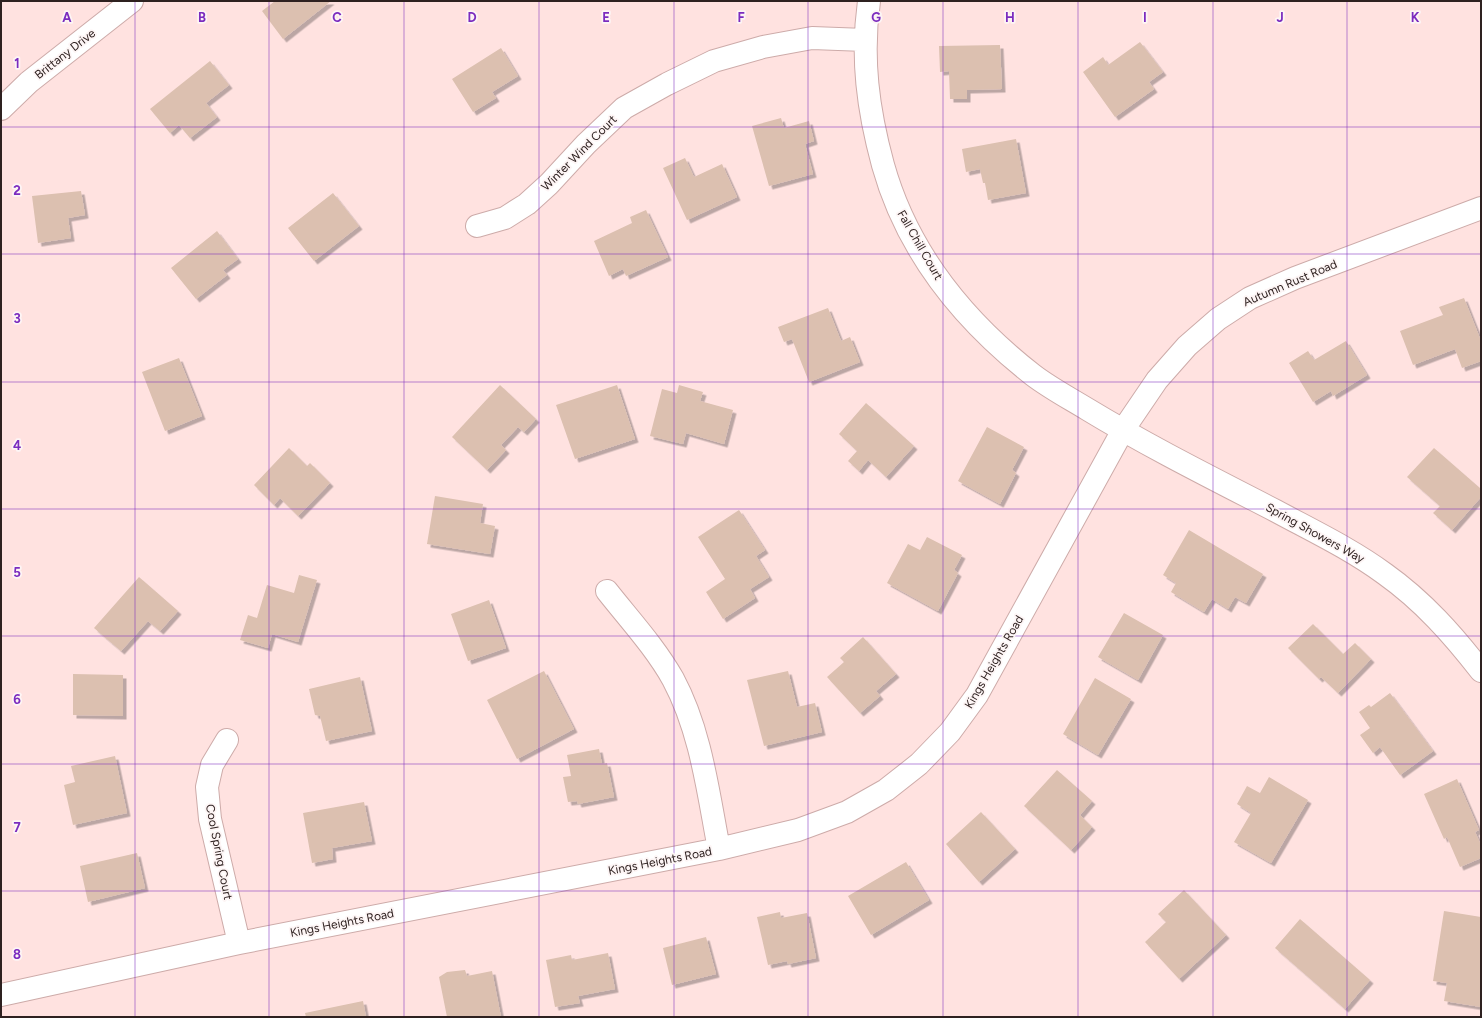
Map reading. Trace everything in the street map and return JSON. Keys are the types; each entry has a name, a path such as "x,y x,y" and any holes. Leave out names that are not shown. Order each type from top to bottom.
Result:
{"street":[{"name":"Brittany Drive","path":"1,109 29,82 132,1"},
{"name":"Fall Chill Court","path":"869,1 865,40 867,92 873,129 886,177 902,219 932,272 964,311 996,344 1036,377 1123,430"},
{"name":"Winter Wind Court","path":"477,226 505,218 527,204 549,184 586,144 624,108 667,84 714,61 763,47 812,38 865,40"},
{"name":"Autumn Rust Road","path":"1123,430 1157,380 1187,346 1218,319 1250,298 1295,278 1481,208"},
{"name":"Spring Showers Way","path":"1123,430 1349,550 1387,575 1423,605 1456,639 1481,671"},
{"name":"Kings Heights Road","path":"1,995 238,943 719,849 798,830 847,812 886,790 919,764 950,732 977,695 1123,430"},
{"path":"607,591 654,651 678,691 698,744 719,849"},
{"name":"Cool Spring Court","path":"227,740 212,765 207,787 210,819 238,943"}],"building":[{"path":"275,1 331,1 283,39 262,11"},
{"path":"1140,42 1163,72 1149,82 1154,89 1115,117 1083,72 1103,57 1108,65"},
{"path":"1000,45 1002,89 967,90 967,99 950,99 949,71 940,72 939,46"},
{"path":"501,48 518,76 492,92 496,98 473,112 452,79"},
{"path":"210,61 229,85 206,103 217,117 190,138 179,125 170,133 150,109"},
{"path":"781,118 784,128 809,121 814,141 805,144 813,174 769,186 752,126"},
{"path":"1016,139 1026,193 988,200 985,183 983,183 980,169 966,172 962,149"},
{"path":"685,158 694,177 722,164 737,197 687,220 663,168"},
{"path":"81,191 85,215 68,218 71,238 38,243 32,196"},
{"path":"333,193 359,226 314,261 288,228"},
{"path":"646,210 668,257 626,276 623,269 609,276 594,241 632,223 630,217"},
{"path":"217,231 238,259 223,270 227,275 196,299 171,268"},
{"path":"1464,298 1481,341 1481,361 1462,368 1455,349 1413,365 1400,331 1443,315 1439,307"},
{"path":"828,308 841,341 850,337 860,362 809,382 792,339 784,342 778,327"},
{"path":"1346,341 1367,375 1333,396 1331,391 1313,402 1289,363 1308,351 1314,360"},
{"path":"179,358 202,416 165,431 142,372"},
{"path":"500,385 536,419 524,432 518,427 501,445 506,450 487,470 452,437"},
{"path":"617,385 635,439 575,459 556,405"},
{"path":"679,385 703,392 700,401 733,410 724,444 686,433 683,444 650,436 662,389 677,393"},
{"path":"866,403 914,446 886,477 868,460 859,471 848,461 857,451 839,434"},
{"path":"987,427 1024,447 1012,470 1016,473 1000,504 958,481"},
{"path":"289,448 307,466 310,463 330,483 298,516 280,498 274,505 254,485"},
{"path":"1434,448 1481,489 1481,497 1452,530 1433,513 1440,506 1407,477"},
{"path":"435,496 483,504 480,523 495,526 490,554 427,544"},
{"path":"739,510 765,550 756,556 769,577 750,589 755,598 723,619 706,592 725,579 698,537"},
{"path":"1189,530 1263,574 1246,603 1235,597 1228,609 1212,599 1204,612 1171,592 1176,583 1163,575"},
{"path":"927,537 962,555 954,570 958,573 938,611 887,583 908,544 920,550"},
{"path":"299,575 317,580 298,642 272,634 268,648 240,640 248,615 257,618 267,585 294,593"},
{"path":"139,577 178,611 160,631 148,621 121,651 94,628"},
{"path":"489,600 506,648 468,661 451,614"},
{"path":"1124,613 1163,635 1138,680 1098,657"},
{"path":"1313,624 1343,654 1355,643 1371,659 1338,693 1321,677 1319,679 1288,648"},
{"path":"863,637 896,674 876,691 880,696 860,713 827,677 844,662 840,658"},
{"path":"544,671 574,729 517,759 487,700"},
{"path":"788,671 797,707 815,703 822,732 764,746 747,680"},
{"path":"73,674 123,675 123,716 73,715"},
{"path":"360,677 372,731 326,741 320,716 315,715 309,689"},
{"path":"1095,678 1131,699 1098,755 1063,734"},
{"path":"1390,693 1433,751 1400,775 1380,747 1373,753 1360,735 1370,728 1359,712 1369,705 1371,707"},
{"path":"599,749 602,764 607,763 614,797 578,804 577,801 568,802 563,777 571,776 567,755"},
{"path":"115,756 127,813 73,825 64,785 75,782 71,766"},
{"path":"1057,770 1092,801 1080,815 1092,827 1071,850 1024,806"},
{"path":"1269,777 1308,800 1271,863 1234,842 1251,813 1237,804 1247,786 1260,793"},
{"path":"1457,779 1479,830 1475,832 1481,845 1481,858 1460,867 1447,837 1444,839 1424,794"},
{"path":"364,802 372,841 332,848 333,859 312,863 303,813"},
{"path":"981,812 1015,849 979,882 946,844"},
{"path":"137,853 145,888 88,902 80,866"},
{"path":"906,862 929,900 871,935 848,896"},
{"path":"1184,890 1226,935 1179,979 1145,942 1166,922 1158,914"},
{"path":"1444,911 1481,917 1481,1007 1444,1001 1447,983 1433,981"},
{"path":"780,912 781,918 807,913 816,958 788,964 787,961 768,965 757,917"},
{"path":"1300,919 1370,980 1345,1009 1275,948"},
{"path":"706,937 716,974 672,985 663,948"},
{"path":"608,953 615,989 578,996 580,1003 555,1007 546,960 571,955 572,960"},
{"path":"465,970 467,976 492,971 501,1017 447,1017 439,977 447,972"},
{"path":"363,1001 366,1017 306,1017 305,1013"}]}
